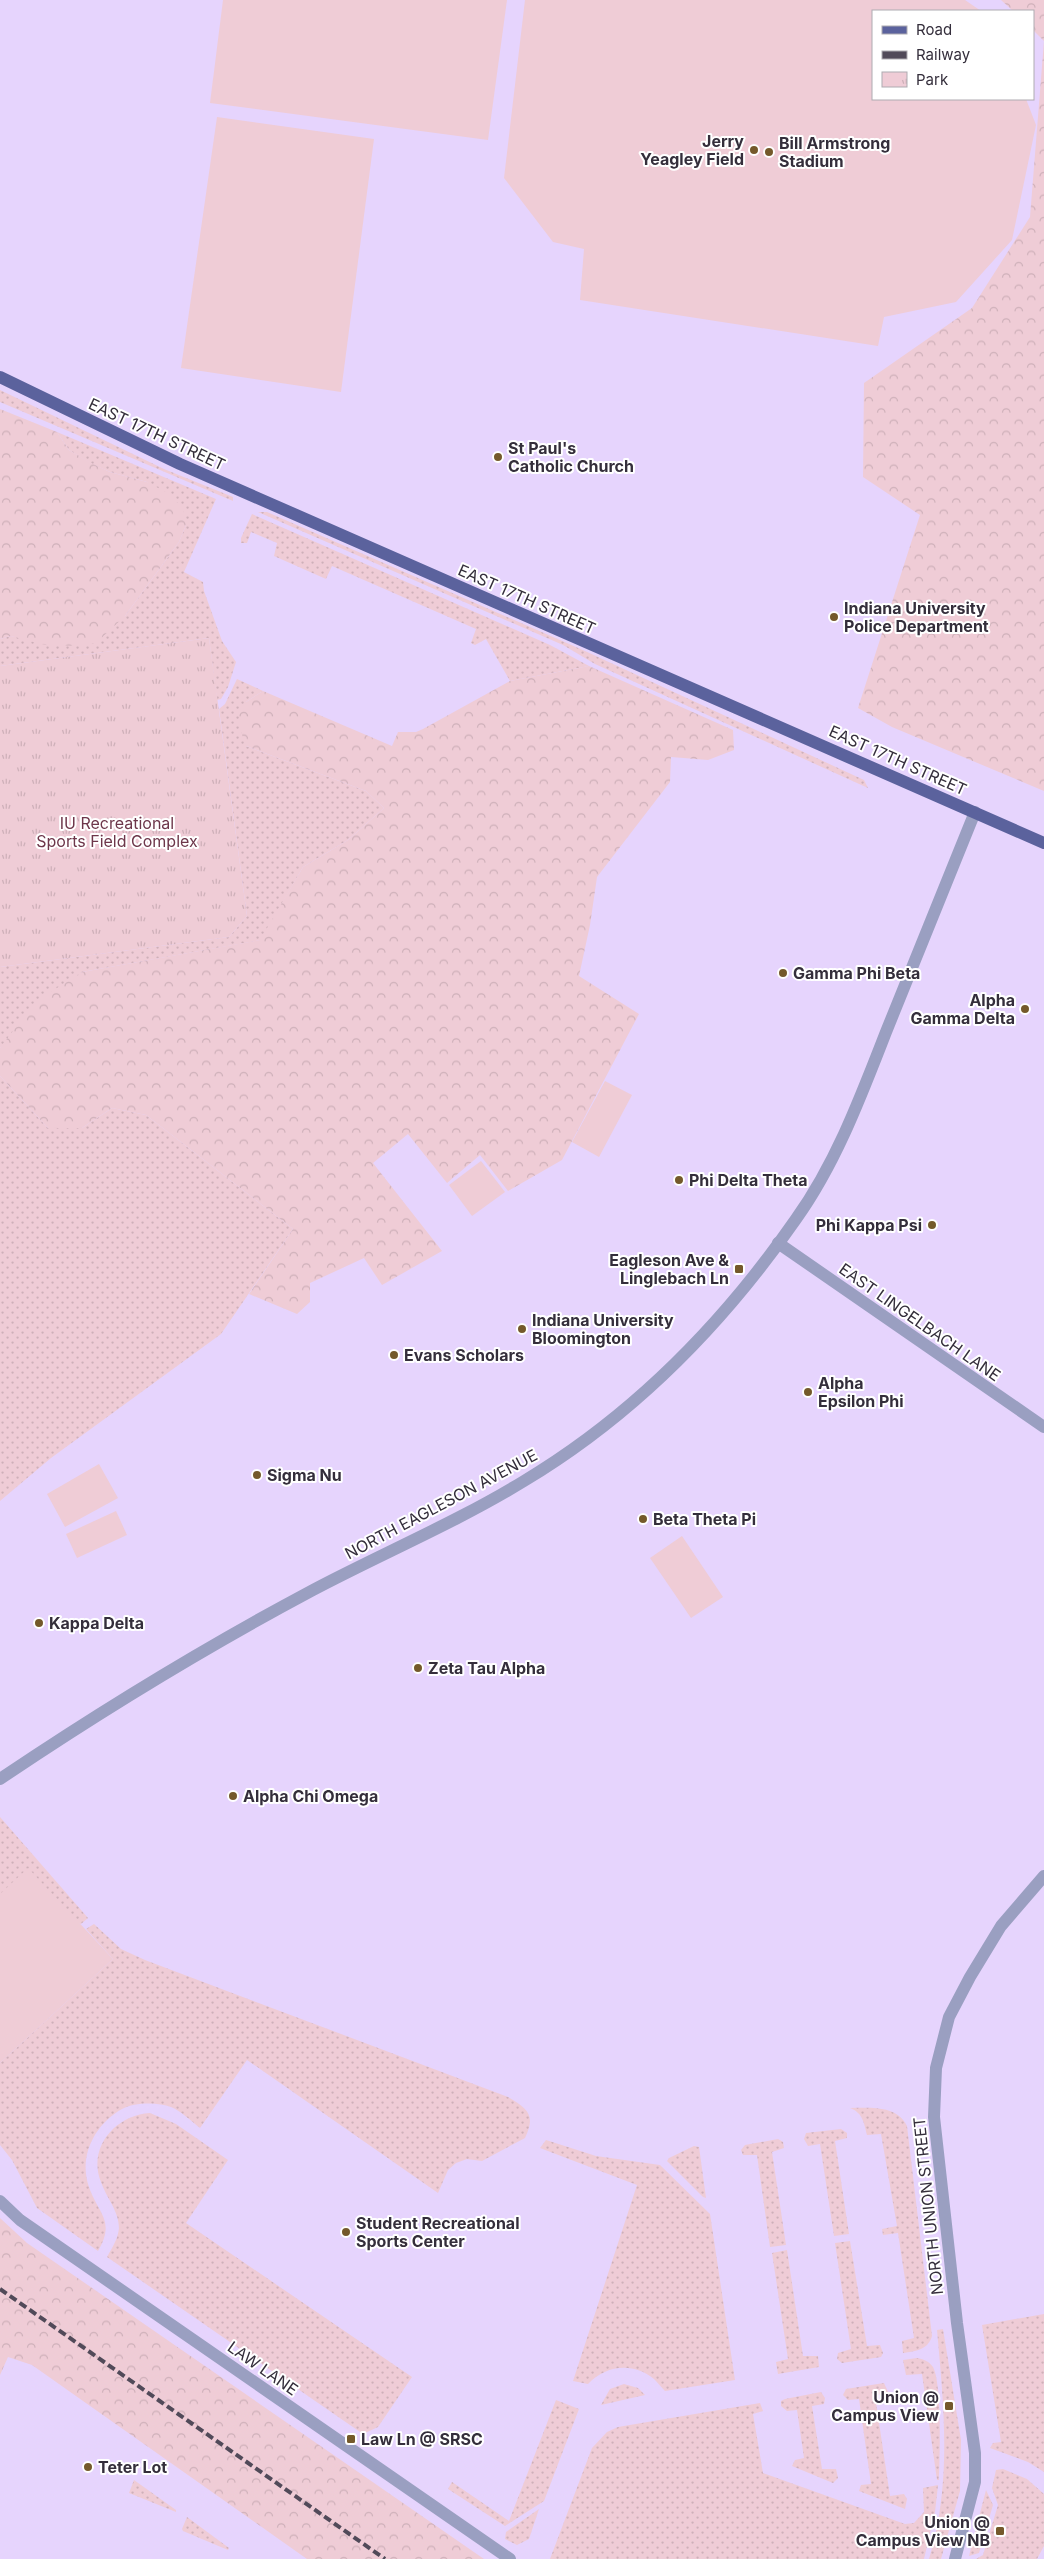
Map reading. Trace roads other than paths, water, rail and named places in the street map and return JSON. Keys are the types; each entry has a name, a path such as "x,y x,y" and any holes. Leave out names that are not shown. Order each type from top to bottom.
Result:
{"main road":[{"name":"EAST 17TH STREET","path":"0,377 180,464 1044,843"}],"street":[{"name":"NORTH EAGLESON AVENUE","path":"0,1779 191,1659 312,1590 524,1481 611,1422 697,1342 744,1290 798,1217 832,1158 858,1101 976,812"},
{"name":"EAST LINGELBACH LANE","path":"778,1244 1044,1427"},
{"name":"NORTH UNION STREET","path":"954,2559 975,2482 975,2454 957,2323 934,2116 936,2068 948,2017 970,1976 1001,1926 1044,1876"},
{"name":"LAW LANE","path":"0,2201 20,2220 510,2559"}],"railway":[{"path":"0,2289 385,2559"}],"place":[{"name":"Jerry Yeagley Field","path":"754,150"},
{"name":"Bill Armstrong Stadium","path":"769,152"},
{"name":"St Paul's Catholic Church","path":"498,457"},
{"name":"Indiana University Police Department","path":"834,617"},
{"name":"Gamma Phi Beta","path":"783,973"},
{"name":"Alpha Gamma Delta","path":"1025,1009"},
{"name":"Phi Delta Theta","path":"679,1180"},
{"name":"Phi Kappa Psi","path":"932,1225"},
{"name":"Eagleson Ave & Linglebach Ln","path":"739,1269"},
{"name":"Indiana University Bloomington","path":"522,1329"},
{"name":"Evans Scholars","path":"394,1355"},
{"name":"Alpha Epsilon Phi","path":"808,1392"},
{"name":"Sigma Nu","path":"257,1475"},
{"name":"Beta Theta Pi","path":"643,1519"},
{"name":"Kappa Delta","path":"39,1623"},
{"name":"Zeta Tau Alpha","path":"418,1668"},
{"name":"Alpha Chi Omega","path":"233,1796"},
{"name":"Student Recreational Sports Center","path":"346,2232"},
{"name":"Union @ Campus View","path":"949,2406"},
{"name":"Law Ln @ SRSC","path":"351,2439"},
{"name":"Teter Lot","path":"88,2467"},
{"name":"Union @ Campus View NB","path":"1000,2531"}],"park label":[{"name":"IU Recreational Sports Field Complex","path":"117,832"}]}
